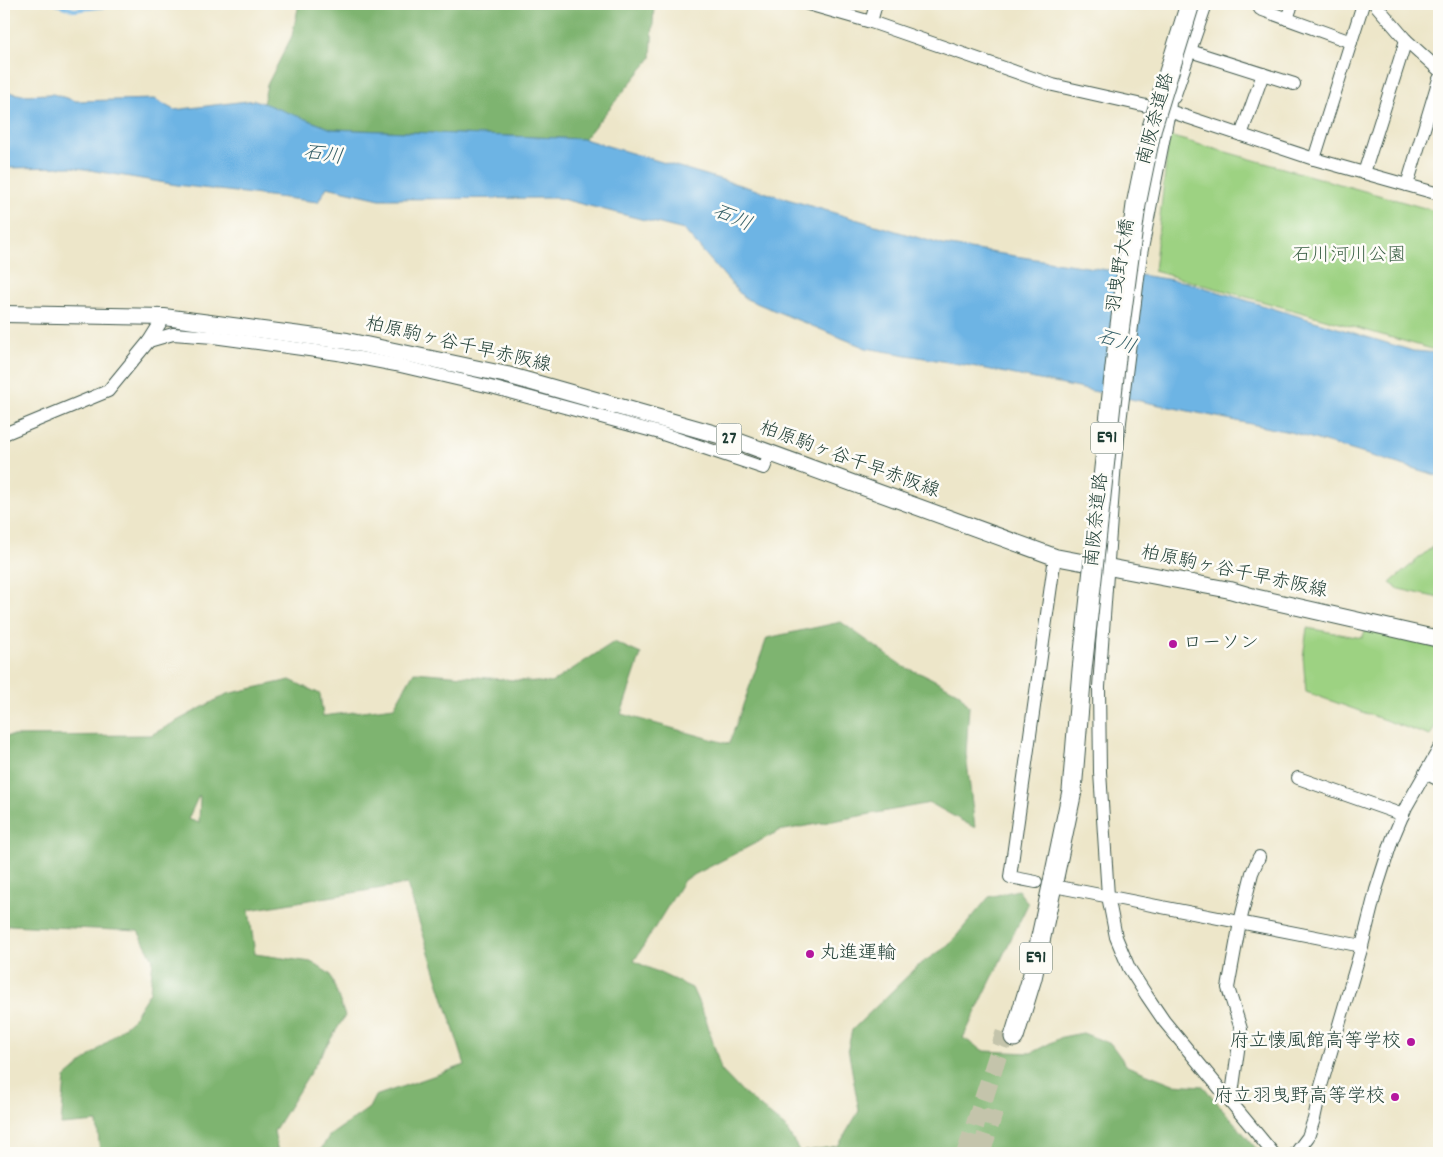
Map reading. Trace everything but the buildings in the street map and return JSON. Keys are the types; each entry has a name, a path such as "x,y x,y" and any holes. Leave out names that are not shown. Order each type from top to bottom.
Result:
{"highway":[{"name":"南阪奈道路","path":"1009,1035 1032,978 1048,880 1060,792 1108,342 1126,207 1144,124 1182,4"},
{"name":"南阪奈道路","path":"1048,880 1072,791 1082,670 1117,350 1136,205 1152,127 1191,4"}],"main road":[{"name":"柏原駒ヶ谷千早赤阪線","path":"4,314 164,317 347,341 508,375 726,437 1055,557 1230,590 1439,639"}],"street":[{"path":"808,4 870,22 1053,85 1169,111 1314,159 1439,194"},
{"path":"870,22 876,4"},
{"path":"1169,111 1170,91 1186,38 1191,4"},
{"path":"1169,111 1206,4"},
{"path":"1258,4 1260,9 1351,42"},
{"path":"1287,19 1292,4"},
{"path":"1314,159 1363,4"},
{"path":"1375,4 1406,40 1439,70"},
{"path":"1364,173 1406,40"},
{"path":"1190,51 1294,84"},
{"path":"1242,135 1263,74"},
{"path":"1407,185 1439,79"},
{"name":"羽曳野大橋","path":"1169,111 1141,254 1115,462 1098,687 1100,772 1108,896 1116,937 1128,968 1164,1021 1274,1153"},
{"path":"4,434 108,391 149,341 164,317"},
{"path":"149,341 173,334 258,342 338,354 495,388 660,433 764,468 770,453"},
{"path":"1055,557 1010,877 1048,880 1108,896 1362,946"},
{"path":"1296,1153 1308,1138 1314,1119 1321,1086 1392,840 1403,815 1439,749"},
{"path":"1425,773 1439,780"},
{"path":"1298,778 1403,815"},
{"path":"1230,1101 1241,1029 1228,988 1240,922 1252,873 1259,857"}],"green space":[{"path":"299,4 651,4 654,6 651,58 584,139 332,129 263,104 267,85 292,36"},
{"name":"石川河川公園","path":"1169,136 1439,212 1439,351 1154,271"},
{"path":"1439,541 1439,598 1399,589 1390,583"},
{"path":"841,622 904,667 929,677 959,693 969,706 966,754 975,828 930,803 779,831 684,880 634,961 692,988 706,1019 721,1070 742,1092 785,1127 800,1152 838,1146 859,1111 848,1048 852,1030 920,964 948,946 989,897 1018,890 1028,904 963,1038 984,1051 1031,1053 1062,1037 1083,1033 1111,1044 1127,1066 1173,1084 1203,1086 1260,1153 319,1153 329,1136 369,1108 375,1096 465,1065 407,884 249,910 255,954 311,962 330,974 345,1016 274,1131 278,1153 100,1153 97,1122 61,1125 65,1078 131,1021 150,992 153,959 138,931 9,925 4,934 4,736 151,735 227,694 290,680 320,694 323,716 394,707 414,672 551,683 614,642 641,654 621,714 729,744 767,638","holes":["200,796 199,823 188,819"]},
{"path":"1307,628 1362,638 1366,629 1439,648 1439,718 1430,736 1306,692 1303,657"}],"water":[{"name":"石川","path":"4,91 22,95 53,94 76,101 155,99 174,110 255,100 332,129 584,139 943,245 1186,282 1413,351 1439,353 1439,476 1294,433 977,367 866,348 744,298 684,230 558,198 380,199 327,187 318,202 177,185 72,167 4,168"}],"waterway":[{"path":"57,4 74,10 121,4"}],"tunnel":[{"path":"966,1153 1005,1033"},
{"path":"981,1153 994,1111"}],"place":[{"name":"ローソン","path":"1173,644"},
{"name":"丸進運輸","path":"810,954"},
{"name":"府立懐風館高等学校","path":"1411,1042"},
{"name":"府立羽曳野高等学校","path":"1395,1097"}]}
